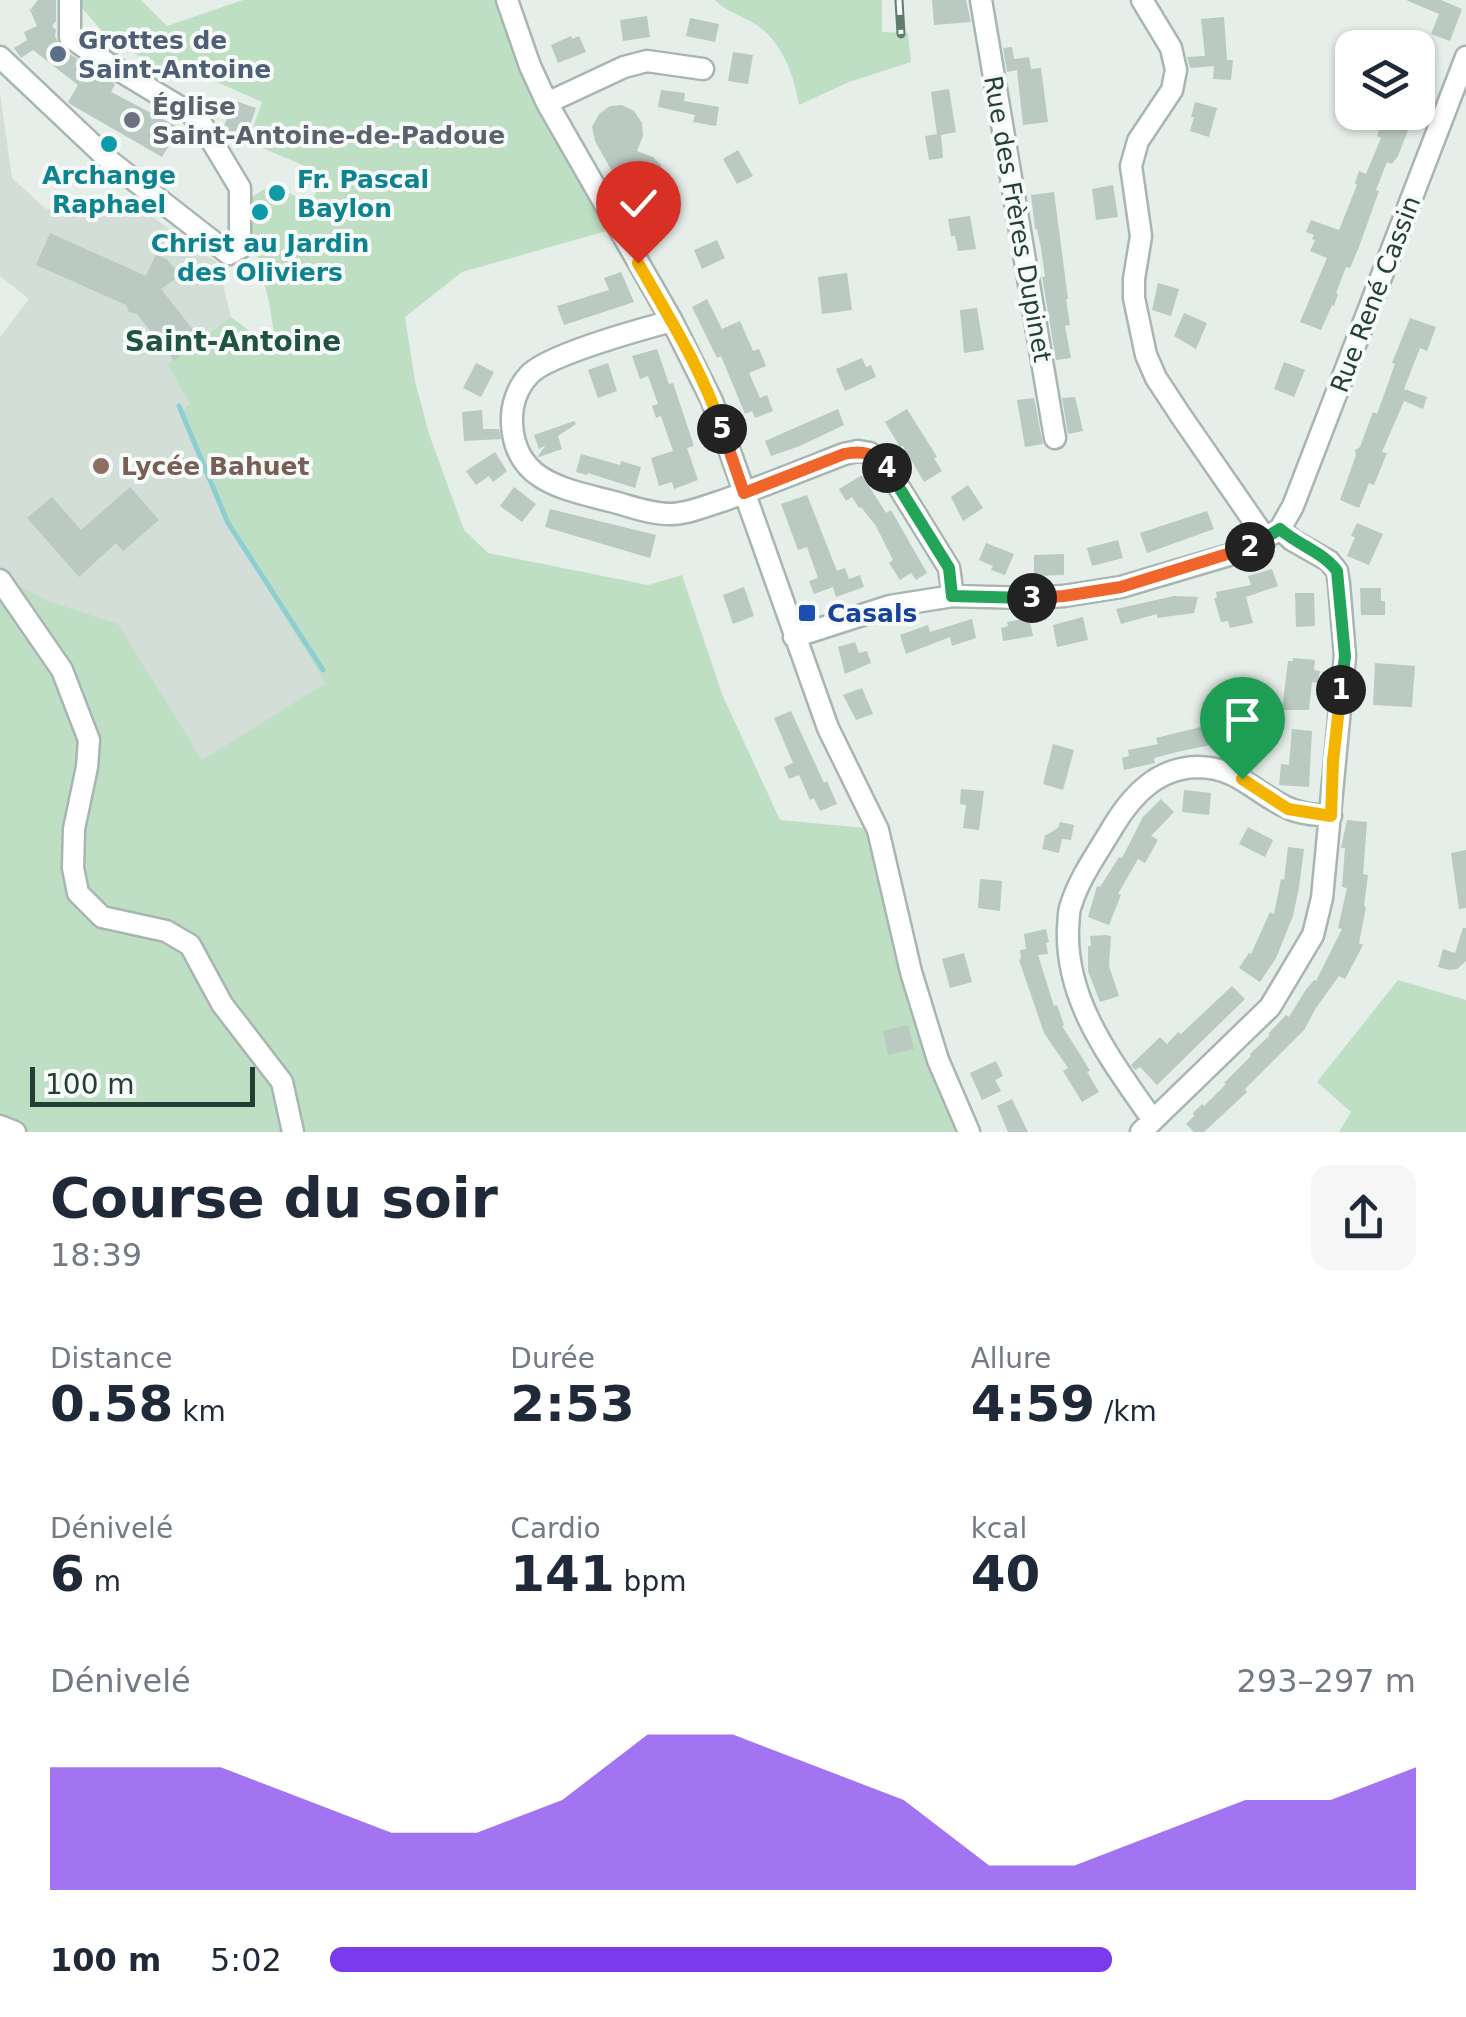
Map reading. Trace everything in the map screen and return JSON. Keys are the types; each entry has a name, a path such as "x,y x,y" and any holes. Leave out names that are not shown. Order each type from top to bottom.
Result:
{"street":[{"path":"0,57 111,162 229,254 240,248 240,188 198,118 70,36 70,0"},
{"path":"507,0 547,103 672,321 712,401 828,728 878,830 911,972 938,1060 969,1132"},
{"name":"Rue des Frères Dupinet","path":"981,0 1054,438"},
{"path":"1142,0 1171,48 1176,70 1172,90 1138,141 1131,166 1140,236 1134,298 1146,355 1180,416 1273,534 1330,561 1337,571 1345,656 1333,761 1331,816 1322,898 1313,935 1270,1007 1146,1126 1099,1042 1075,988 1067,948 1069,909 1080,882 1128,803 1168,772 1194,767 1220,769 1288,809 1331,816"},
{"name":"Rue René Cassin","path":"1273,534 1293,506 1466,57"},
{"path":"547,103 624,66 646,61 703,68"},
{"path":"672,321 549,360 530,373 516,395 511,416 513,442 524,462 540,478 558,487 655,513 674,514 744,493 844,454 870,453 887,468 949,568 952,596"},
{"path":"794,636 890,606 952,596 1032,598 1121,587 1243,550 1273,534"},
{"path":"0,580 62,670 90,740 74,829 73,868 78,893 102,917 166,931 190,945 222,1004 282,1082 293,1132"},
{"path":"0,1126 15,1132"}],"shaded area":[{"name":"Lycée Bahuet","path":"0,93 12,178 46,209 127,199 218,263 231,317 169,364 189,405 223,517 325,683 202,761 47,633 0,568 0,337 29,299 0,276"}],"green space":[{"path":"141,0 167,26 243,0 495,0 544,123 610,230 462,272 405,317 415,381 429,434 464,530 488,553 648,585 682,575 722,694 780,820 865,828 896,960 929,1064 958,1132 0,1132 0,576 48,601 118,624 202,760 325,683 223,517 180,415 189,404 168,364 231,317 277,352 250,228 250,198 271,185 311,203 324,174 248,142 262,102 205,77 164,70 123,47 114,61 100,51 107,37 76,1"},
{"path":"715,0 882,0 882,32 908,33 911,62 849,82 799,105 790,71 773,40"},
{"path":"1398,980 1466,1000 1466,1132 1339,1132 1351,1112 1317,1082"}],"building":[{"path":"38,0 56,0 56,21 52,26 61,48 115,84 111,92 180,128 162,157 70,104 78,85 33,50 21,58 14,48 27,40 24,32 37,26 29,8 38,15 31,9"},
{"path":"932,0 966,0 971,22 934,25"},
{"path":"1406,0 1441,0 1462,9 1450,41 1435,35 1433,30 1439,14"},
{"path":"647,16 650,37 623,41 620,20"},
{"path":"1224,17 1227,60 1233,60 1231,80 1213,79 1214,66 1190,68 1187,57 1205,56 1201,19"},
{"path":"690,18 719,24 715,42 686,36"},
{"path":"579,36 586,52 558,63 551,45"},
{"path":"1012,47 1014,59 1029,57 1031,69 1041,68 1048,122 1023,125 1017,70 1007,72 1003,48"},
{"path":"733,52 753,55 748,84 728,81"},
{"path":"949,89 956,132 941,135 943,158 929,160 925,136 937,134 931,92"},
{"path":"661,90 685,93 684,101 719,107 716,126 693,122 695,115 658,107"},
{"path":"233,100 256,108 242,148 224,127"},
{"path":"1195,102 1217,108 1209,137 1190,131"},
{"path":"622,105 634,111 642,123 643,136 637,151 661,165 663,179 654,196 667,216 624,193 595,141 592,127 599,114 610,106"},
{"path":"1379,130 1408,130 1398,156 1392,164 1387,162 1359,247 1350,268 1346,267 1334,306 1321,330 1300,322 1327,258 1310,251 1314,235 1306,232 1311,220 1339,230 1359,171 1366,174 1381,138 1377,136"},
{"path":"738,150 753,176 737,184 723,159"},
{"path":"1113,185 1118,217 1096,220 1092,189"},
{"path":"1054,192 1068,299 1070,325 1065,326 1071,358 1056,360 1031,195"},
{"path":"970,216 976,249 958,251 948,219"},
{"path":"50,233 146,276 156,254 166,259 181,275 161,289 201,340 174,361 126,305 36,265"},
{"path":"717,240 725,258 702,269 694,250"},
{"path":"621,272 634,302 564,325 557,306 609,290 604,278"},
{"path":"847,273 852,310 822,314 818,277"},
{"path":"1158,283 1179,289 1171,316 1152,310"},
{"path":"707,299 722,329 740,321 753,351 759,349 766,366 749,373 760,398 767,395 773,411 755,418 752,411 745,414 721,356 717,358 692,307"},
{"path":"977,308 984,350 964,353 960,310"},
{"path":"1184,313 1207,323 1196,349 1174,336"},
{"path":"1410,318 1436,327 1427,351 1420,348 1404,389 1427,397 1423,409 1404,401 1382,452 1387,453 1374,485 1369,483 1359,508 1340,500 1355,450 1360,447 1373,412 1377,414"},
{"path":"657,349 694,446 687,448 698,480 674,489 672,482 659,486 651,458 673,451 661,416 656,418 652,406 658,404 648,376 640,379 632,356"},
{"path":"862,358 866,367 871,365 876,377 845,391 836,369"},
{"path":"1284,362 1305,370 1294,397 1274,389"},
{"path":"476,363 494,372 481,397 463,388"},
{"path":"608,363 617,391 598,398 588,370"},
{"path":"1075,397 1083,431 1068,434 1062,398"},
{"path":"1034,398 1043,444 1025,447 1017,400"},
{"path":"838,409 844,425 771,456 765,441"},
{"path":"907,409 942,471 924,482 885,422"},
{"path":"482,410 483,429 499,429 501,439 464,441 462,412"},
{"path":"574,421 576,424 558,436 562,449 538,456 546,445 539,449 534,435"},
{"path":"495,452 507,471 493,482 489,476 476,485 466,471"},
{"path":"581,454 641,467 635,488 576,472"},
{"path":"862,475 886,513 891,510 927,573 916,580 911,573 900,580 889,563 893,560 876,526 852,497 846,501 839,489"},
{"path":"968,485 983,508 963,521 951,497"},
{"path":"130,487 159,520 123,551 116,543 79,577 27,518 52,497 81,530"},
{"path":"514,487 536,504 522,522 500,506"},
{"path":"807,495 837,571 845,568 849,579 860,575 864,587 836,597 833,587 814,594 809,581 818,578 807,547 798,550 781,504"},
{"path":"550,509 656,535 650,558 545,527"},
{"path":"1207,511 1214,529 1147,553 1140,533"},
{"path":"1357,523 1383,534 1369,565 1347,556"},
{"path":"1118,540 1123,558 1092,566 1087,548"},
{"path":"986,543 1014,554 1005,575 979,560"},
{"path":"1064,554 1064,575 1034,576 1034,555"},
{"path":"1272,569 1278,586 1246,597 1253,623 1230,628 1228,621 1221,622 1216,592 1251,585 1248,576"},
{"path":"744,587 754,616 733,624 723,595"},
{"path":"1360,588 1381,588 1385,615 1361,615"},
{"path":"1295,593 1314,593 1315,626 1296,627"},
{"path":"1174,596 1198,597 1194,613 1157,618 1157,614 1121,624 1116,609"},
{"path":"1083,617 1088,640 1057,647 1053,625"},
{"path":"1029,618 1033,636 1003,641 1001,628 1008,626 1007,622"},
{"path":"972,619 976,638 952,646 950,637 906,654 900,635 928,625 930,632"},
{"path":"855,642 859,653 867,651 871,663 845,674 838,647"},
{"path":"1315,660 1314,670 1320,671 1318,683 1312,682 1309,710 1282,710 1288,661"},
{"path":"1375,663 1415,666 1412,707 1373,705"},
{"path":"862,688 873,714 856,720 843,695"},
{"path":"791,711 837,804 820,811 814,798 810,800 799,775 789,779 784,767 793,763 774,718"},
{"path":"1221,722 1225,742 1154,758 1155,763 1124,770 1122,758 1129,756 1128,750 1158,744 1156,738"},
{"path":"1292,729 1312,731 1309,787 1279,785 1281,764 1289,765"},
{"path":"1053,744 1074,750 1063,790 1043,784"},
{"path":"961,789 984,791 979,830 963,828 966,805 960,804"},
{"path":"1184,790 1211,793 1209,815 1182,812"},
{"path":"1161,799 1174,812 1151,836 1158,840 1145,863 1138,859 1118,894 1121,895 1109,925 1088,917 1097,886 1122,858 1143,817"},
{"path":"1347,820 1367,822 1363,874 1368,875 1366,907 1359,943 1363,945 1345,979 1339,976 1304,1030 1204,1132 1194,1132 1186,1124 1193,1113 1226,1084 1286,1015 1289,1017 1316,981 1342,929 1338,928 1347,888 1342,887 1345,848 1341,848"},
{"path":"1060,822 1074,825 1071,840 1062,839 1059,853 1042,849 1043,837 1058,828"},
{"path":"1248,827 1273,840 1265,857 1239,844"},
{"path":"1288,847 1304,849 1293,916 1276,958 1260,982 1239,968 1251,954 1270,912 1274,914"},
{"path":"1466,850 1466,908 1459,909 1451,853"},
{"path":"980,879 1002,881 1000,911 978,908"},
{"path":"1463,928 1466,961 1457,969 1438,967 1443,949 1455,953"},
{"path":"1046,929 1048,954 1038,955 1054,1006 1057,1005 1062,1026 1099,1092 1082,1102 1063,1071 1068,1068 1044,1033 1019,960 1020,950 1026,949 1024,934"},
{"path":"1090,936 1111,936 1109,966 1119,996 1100,1002 1088,971 1088,946"},
{"path":"964,953 972,982 950,988 942,959"},
{"path":"1232,986 1245,999 1157,1085 1140,1067 1135,1070 1131,1065 1160,1037 1167,1044"},
{"path":"908,1025 914,1049 888,1055 883,1031"},
{"path":"996,1061 1003,1076 995,1080 1001,1091 982,1100 970,1073"},
{"path":"1012,1099 1028,1132 1008,1132 997,1106"}],"waterway":[{"path":"179,406 228,523 323,670"}],"railway":[{"path":"899,0 901,34"}],"place":[{"name":"Grottes de Saint-Antoine","path":"58,54"},
{"name":"Église Saint-Antoine-de-Padoue","path":"132,120"},
{"name":"Archange Raphael","path":"109,144"},
{"name":"Fr. Pascal Baylon","path":"277,193"},
{"name":"Christ au Jardin des Oliviers","path":"260,212"},
{"name":"Lycée Bahuet","path":"101,466"},
{"name":"Casals","path":"807,613"}],"district":[{"name":"Saint-Antoine","path":"233,341"}],"route":[{"path":"638,263 712,401 744,493 844,454 870,453 887,468 949,568 952,596 1032,598 1121,587 1243,550 1280,529 1330,561 1337,571 1345,656 1331,816 1288,809 1242,779"}]}
